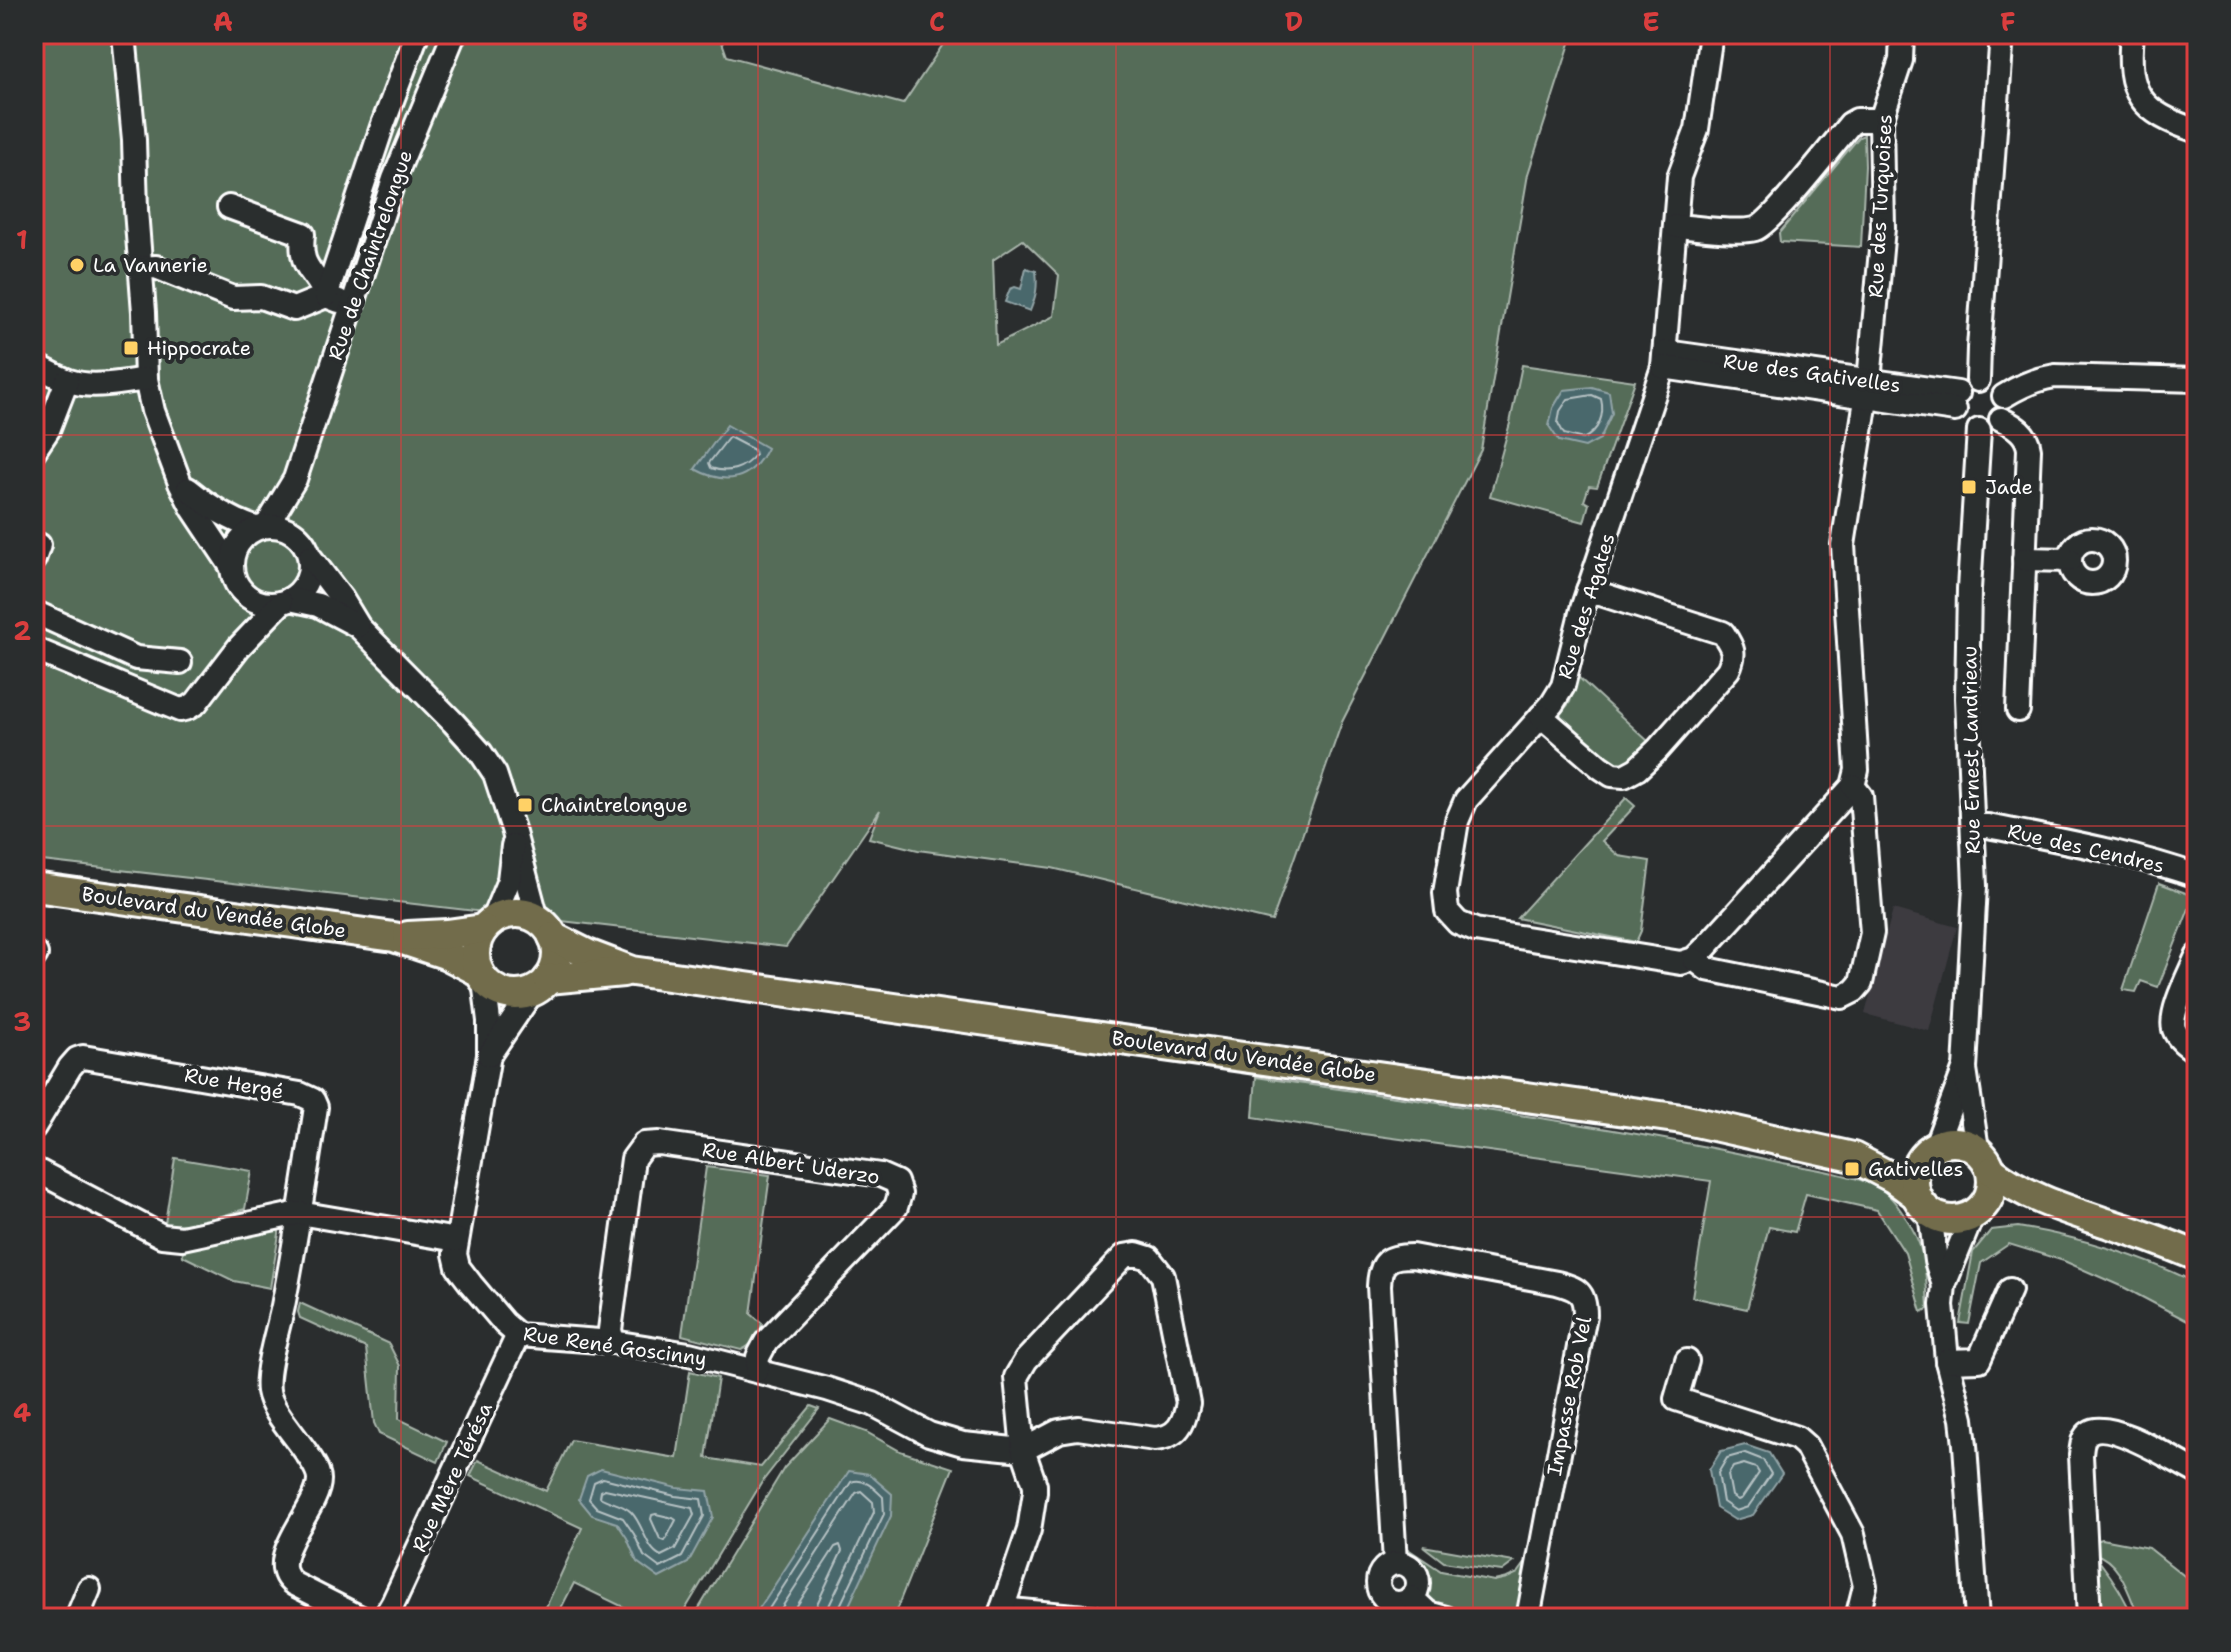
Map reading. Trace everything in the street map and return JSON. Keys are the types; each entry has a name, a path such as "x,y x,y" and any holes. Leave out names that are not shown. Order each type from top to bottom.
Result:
{"main road":[{"name":"Boulevard du Vendée Globe","path":"34,887 394,937 445,954 481,976"},
{"path":"515,913 545,928 556,948 557,959 540,986 520,996 494,990 481,976 475,957 477,942 488,925 503,915 515,913"},
{"name":"Boulevard du Vendée Globe","path":"394,937 447,934 488,925"},
{"name":"Boulevard du Vendée Globe","path":"545,928 587,954 632,971"},
{"name":"Boulevard du Vendée Globe","path":"540,986 584,974 632,971 1628,1111 1735,1130 1853,1157 1893,1178 1923,1204"},
{"path":"2064,1210 2008,1208 1976,1213 1958,1220 1943,1219 1923,1204 1914,1184 1915,1172 1919,1161 1931,1149 1950,1142 1964,1143 2013,1187 2064,1210 2197,1256"},
{"name":"Boulevard du Vendée Globe","path":"1853,1157 1909,1155 1931,1149"},
{"path":"1976,1213 1989,1199 1993,1185 1984,1160"}],"street":[{"path":"124,34 134,140 146,379 153,411 180,483 193,509 231,566 243,593 254,601 268,604 286,601 318,605 359,627"},
{"path":"326,296 382,127 417,34"},
{"name":"Rue de Chaintrelongue","path":"261,527 295,479 394,179 454,34"},
{"path":"1664,360 1679,177 1697,129 1711,34"},
{"name":"Rue des Turquoises","path":"1867,389 1883,228 1881,120 1901,60 1902,34"},
{"path":"1978,380 2002,34"},
{"path":"2132,34 2130,76 2137,92 2157,114 2197,131"},
{"path":"1675,226 1759,228 1850,124 1857,120 1881,120"},
{"path":"229,207 303,234 301,252 306,267 319,281 326,296"},
{"path":"140,268 156,267 233,298 261,297 294,309 326,296 352,305"},
{"name":"Rue des Gativelles","path":"1664,360 1957,401"},
{"name":"Rue des Agates","path":"1664,360 1588,590 1563,686 1552,704 1466,800 1457,821 1452,850 1445,893 1447,911 1458,923 1475,930 1681,963 1694,959 1707,969 1842,997 1861,983 1872,933 1861,796 1853,786 1857,770 1843,556 1867,389"},
{"path":"34,364 67,381 80,384 146,379"},
{"path":"2004,396 2040,379 2055,376 2197,380"},
{"path":"1978,380 1994,384 2004,396 2006,404 2001,419 1988,429 1971,429 1964,424 1957,401 1963,386 1978,380"},
{"path":"34,451 48,430 67,381"},
{"path":"2001,419 2023,433 2028,440 2018,710"},
{"name":"Rue Ernest Landrieau","path":"1979,430 1969,589 1967,698 1974,900 1965,1069 1984,1160"},
{"name":"Rue de Chaintrelongue","path":"295,479 295,513 306,549"},
{"path":"180,483 213,509 261,527"},
{"path":"231,566 237,543 245,534 261,527 280,526 292,531 359,627 481,753 495,774 545,928"},
{"path":"34,649 172,708 188,708 196,703 239,647 302,588 309,573 306,549"},
{"path":"2024,559 2070,560"},
{"path":"1541,716 1600,767 1612,775 1624,776 1637,769 1657,750 1728,670 1734,657 1731,644 1723,633 1588,590"},
{"path":"239,647 244,624 243,593"},
{"path":"34,612 136,658 180,662"},
{"path":"124,687 136,658"},
{"path":"1694,959 1853,786"},
{"name":"Rue des Cendres","path":"1973,826 1988,826 2156,861 2197,876"},
{"path":"488,925 509,880 513,829"},
{"path":"2197,956 2177,1007 2174,1024 2179,1038 2197,1052"},
{"path":"34,1169 162,1236 182,1238 299,1213 457,1240 489,1055 489,1021 481,976"},
{"path":"489,1055 540,986"},
{"name":"Rue Hergé","path":"34,1127 70,1067 83,1057 300,1094 313,1100 316,1107 299,1213"},
{"name":"Rue Ernest Landrieau","path":"1931,1149 1965,1069"},
{"name":"Rue Albert Uderzo","path":"613,1342 610,1330 633,1159 644,1144 659,1143 848,1170 880,1175 896,1182 900,1194 896,1207 766,1342 758,1357 757,1371"},
{"path":"1923,1204 1944,1285"},
{"path":"299,1213 268,1373 268,1390 273,1405 320,1479 282,1567 286,1578 294,1584 361,1618"},
{"path":"1976,1213 1944,1285 1942,1316 1947,1361 1962,1419 1977,1618"},
{"name":"Rue René Goscinny","path":"457,1240 455,1254 458,1267 504,1323 518,1335 613,1342 689,1354 873,1404 929,1434 963,1444 1023,1450"},
{"path":"1023,1450 1059,1431 1078,1428 1167,1438 1185,1419 1188,1403 1163,1276 1149,1258 1136,1254 1124,1256 1026,1360 1016,1377 1023,1450 1035,1492 1029,1530 1000,1613 1095,1618"},
{"name":"Impasse Rob Vel","path":"1446,1618 1428,1613 1411,1597 1399,1603 1392,1602 1381,1594 1378,1581 1389,1565 1395,1563 1379,1286 1382,1267 1396,1256 1412,1256 1543,1280 1571,1287 1582,1294 1585,1315 1528,1618"},
{"path":"1947,1361 1979,1360 2010,1290"},
{"name":"Rue Mère Térésa","path":"384,1618 518,1335"},
{"path":"1687,1361 1676,1399 1797,1438 1806,1446 1853,1534 1865,1586 1857,1618"},
{"path":"2089,1618 2081,1455 2083,1440 2091,1431 2105,1428 2197,1472"},
{"path":"77,1618 89,1589"}],"shaded area":[{"path":"1893,909 1957,927 1929,1031 1865,1014"}],"green space":[{"path":"34,34 719,34 727,56 903,104 950,34 1573,34 1528,174 1481,450 1342,722 1272,921 1052,868 918,850 869,838 880,810 786,947 34,860","holes":["1023,240 1059,275 1054,316 996,345 993,260"]},
{"path":"1864,135 1861,247 1780,242 1779,233 1859,137"},
{"path":"1522,365 1635,381 1597,487 1589,486 1584,501 1589,504 1584,522 1490,496"},
{"path":"1577,676 1648,741 1623,767 1614,768 1555,721 1570,702"},
{"path":"1626,798 1635,806 1602,841 1619,856 1650,861 1641,931 1636,942 1517,918"},
{"path":"2159,883 2194,896 2158,987 2141,981 2136,992 2123,990"},
{"path":"1256,1077 1587,1126 1718,1149 1862,1181 1891,1197 1910,1224 1925,1270 1928,1309 1922,1312 1905,1253 1877,1210 1806,1194 1795,1232 1769,1227 1747,1309 1692,1297 1711,1181 1253,1117"},
{"path":"175,1158 252,1171 245,1209 183,1225 165,1223"},
{"path":"706,1167 770,1175 751,1314 762,1323 755,1339 741,1350 682,1335"},
{"path":"274,1226 279,1234 270,1288 234,1281 183,1256 182,1247"},
{"path":"2018,1227 2109,1249 2197,1283 2197,1326 2125,1288 2064,1261 2009,1244 1981,1263 1969,1324 1960,1323 1973,1252 1991,1230"},
{"path":"300,1303 389,1344 400,1366 399,1419 447,1442 438,1462 379,1434 374,1423 366,1348 300,1318"},
{"path":"690,1371 718,1378 706,1458 761,1467 811,1406 819,1409 762,1482 680,1618 646,1618 574,1583 556,1618 541,1618 582,1528 470,1476 478,1460 546,1491 571,1440 677,1458"},
{"path":"830,1419 866,1432 900,1451 953,1468 893,1618 693,1618 784,1468"},
{"path":"2102,1539 2149,1548 2197,1586 2197,1618 2139,1618 2117,1571 2103,1557 2093,1553 2093,1542"},
{"path":"1423,1546 1514,1562 1502,1571 1444,1562"},
{"path":"1405,1547 1441,1571 1494,1581 1518,1573 1531,1555 1521,1618 1487,1618 1441,1604 1436,1607 1427,1600 1422,1574 1417,1564 1405,1553"},
{"path":"2100,1562 2119,1589 2133,1618 2097,1618 2093,1563"}],"water":[{"path":"1026,268 1036,271 1037,277 1030,311 1005,302 1010,289 1021,289"},
{"path":"1592,387 1609,392 1612,413 1600,439 1585,447 1559,441 1549,426 1553,408 1564,390"},
{"path":"727,425 767,448 761,459 745,474 727,479 695,469"},
{"path":"1745,1445 1769,1453 1782,1474 1753,1515 1735,1520 1716,1508 1709,1470 1721,1451"},
{"path":"601,1469 677,1488 708,1491 713,1517 688,1563 659,1578 637,1562 617,1523 592,1515 579,1499 587,1476"},
{"path":"849,1471 869,1474 892,1494 891,1516 843,1618 753,1618"}],"place":[{"name":"La Vannerie","path":"77,265"},
{"name":"Hippocrate","path":"131,348"},
{"name":"Jade","path":"1969,487"},
{"name":"Chaintrelongue","path":"525,805"},
{"name":"Gativelles","path":"1852,1169"}]}
